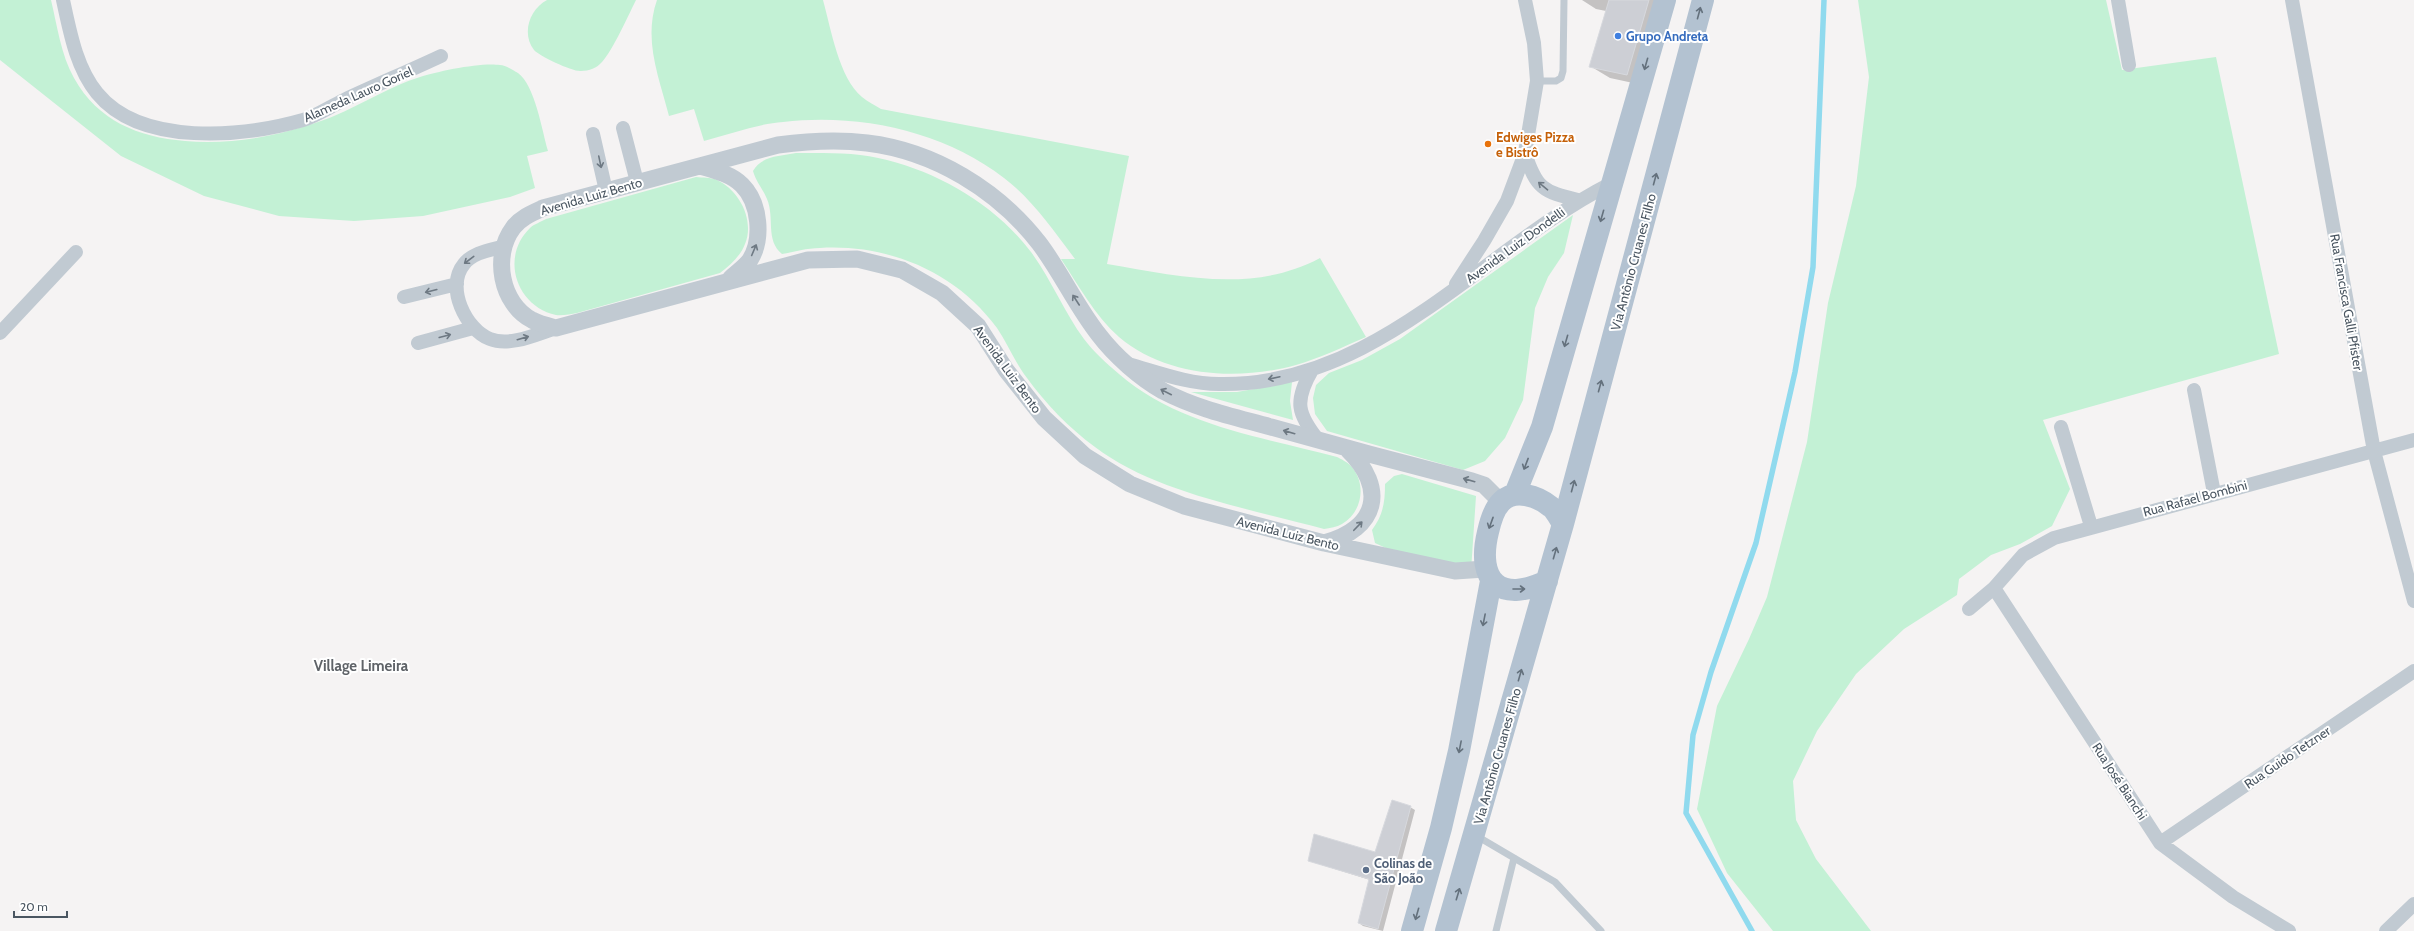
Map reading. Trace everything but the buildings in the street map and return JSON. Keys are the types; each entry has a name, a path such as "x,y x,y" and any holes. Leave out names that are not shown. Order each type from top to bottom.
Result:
{"main road":[{"path":"1412,931 1441,828 1459,751 1488,575 1485,544 1490,522 1508,498 1542,427 1665,0"},
{"name":"Via Antônio Cruanes Filho","path":"1563,524 1703,0"},
{"path":"1488,575 1504,588 1518,590 1533,588 1547,581 1563,524 1552,507 1534,497 1508,498"},
{"name":"Via Antônio Cruanes Filho","path":"1446,931 1475,835 1547,581"}],"street":[{"name":"Alameda Lauro Goriel","path":"63,0 71,36 83,72 98,94 117,111 138,124 164,131 205,133 249,130 304,120 441,56"},
{"name":"Avenida Luiz Dondelli","path":"1452,290 1484,241 1507,201 1525,153 1537,81 1534,43 1526,0"},
{"path":"2118,0 2129,65"},
{"name":"Rua Francisca Galli Pfister","path":"2292,0 2374,451 2414,601"},
{"path":"624,128 637,182"},
{"path":"593,134 606,191"},
{"name":"Avenida Luiz Bento","path":"1488,575 1455,571 1324,543 1184,506 1130,484 1085,456 1044,418 1006,370 978,326 942,293 902,270 857,259 808,260 556,328 532,320 514,303 505,287 501,266 505,246 512,228 526,216 543,208 637,182 778,145 816,140 876,144 913,154 964,175 1005,207 1039,242 1099,336 1127,364 1163,390 1200,407 1347,449 1472,481 1484,485 1508,498"},
{"name":"Avenida Luiz Dondelli","path":"1525,153 1533,177 1545,189 1557,195 1578,200"},
{"path":"700,166 724,173 742,185 753,204 758,223 758,241 750,260 730,280"},
{"name":"Avenida Luiz Dondelli","path":"1127,364 1181,379 1218,384 1258,382 1312,370 1363,348 1414,317 1578,200 1612,183"},
{"path":"505,246 479,253 463,265 457,284 461,308 473,328 491,339 510,341 556,328"},
{"path":"0,333 76,252"},
{"path":"404,297 457,284"},
{"path":"418,343 473,328"},
{"path":"1312,370 1303,386 1300,405 1305,424 1319,441"},
{"path":"2194,390 2214,493"},
{"path":"2061,426 2092,526"},
{"name":"Rua Rafael Bombini","path":"1969,609 1994,588 2023,555 2054,538 2092,526 2414,440"},
{"path":"1324,543 1342,538 1359,527 1369,511 1372,492 1368,475 1362,464 1347,449"},
{"name":"Rua José Bianchi","path":"1994,588 2160,843 2233,897 2289,931"},
{"name":"Rua Guido Tetzner","path":"2160,843 2414,671"},
{"path":"2386,931 2414,904"}],"lane":[{"path":"1537,81 1556,81 1561,78 1563,71 1564,0"},
{"path":"1475,835 1555,882 1602,931"},
{"path":"1496,931 1514,858"}],"green space":[{"path":"0,0 51,0 66,60 74,78 84,93 107,116 136,131 151,136 185,141 210,142 250,139 275,134 329,118 398,85 420,77 460,68 492,64 507,67 518,73 524,79 529,87 537,109 548,151 527,156 535,188 510,197 423,216 354,221 279,216 204,196 121,156 0,60"},
{"path":"547,0 636,0 606,57 600,64 590,70 577,71 542,56 534,50 530,43 528,36 529,22 536,9"},
{"path":"657,0 823,0 837,52 847,78 854,89 862,97 881,109 1129,156 1107,264 1188,277 1242,279 1268,276 1295,269 1320,258 1366,337 1323,356 1296,365 1250,373 1227,374 1203,372 1180,368 1158,360 1138,350 1119,337 1102,320 1061,259 1075,259 1033,205 1004,178 980,162 954,148 927,137 899,129 870,123 841,120 812,120 773,123 704,141 694,109 669,116 657,73 652,44 653,15"},
{"path":"1858,0 2106,0 2122,70 2216,57 2279,354 2043,420 2070,489 2052,526 2020,544 1991,555 1959,579 1957,595 1904,629 1856,674 1817,731 1793,781 1796,820 1816,859 1871,931 1773,931 1727,873 1697,809 1717,706 1767,597 1807,442 1828,303 1856,186 1869,77"},
{"path":"796,153 853,154 887,160 908,166 948,183 985,206 1017,235 1031,252 1084,339 1100,357 1119,374 1143,392 1168,406 1195,418 1251,436 1337,457 1344,461 1350,465 1359,480 1360,496 1358,505 1354,512 1349,519 1342,524 1336,527 1324,529 1205,498 1146,476 1119,463 1085,440 1067,424 1027,378 997,328 980,308 962,291 941,277 896,257 871,251 846,248 820,248 805,249 782,254 777,248 772,235 767,199 753,171 761,162 777,156"},
{"path":"696,177 715,179 725,185 738,198 746,216 748,235 743,249 720,273 577,313 564,315 556,315 542,310 531,302 522,291 514,266 516,253 521,240 533,225 546,219"},
{"path":"1573,215 1564,253 1548,277 1535,308 1523,400 1505,438 1485,461 1463,470 1327,431 1315,414 1313,398 1316,385 1329,373 1362,360 1400,339"},
{"path":"1292,382 1290,401 1293,420 1191,392 1237,392"},
{"path":"1402,474 1476,496 1471,571 1388,549 1375,543 1372,530 1379,519 1383,508 1385,484 1394,476"}],"waterway":[{"path":"1752,931 1686,813 1693,735 1711,672 1756,543 1795,372 1813,267 1824,0"}],"place":[{"name":"Grupo Andreta","path":"1618,36"},
{"name":"Edwiges Pizza e Bistrô","path":"1488,144"},
{"name":"Colinas de São João","path":"1366,870"}],"district":[{"name":"Village Limeira","path":"361,666"}]}
